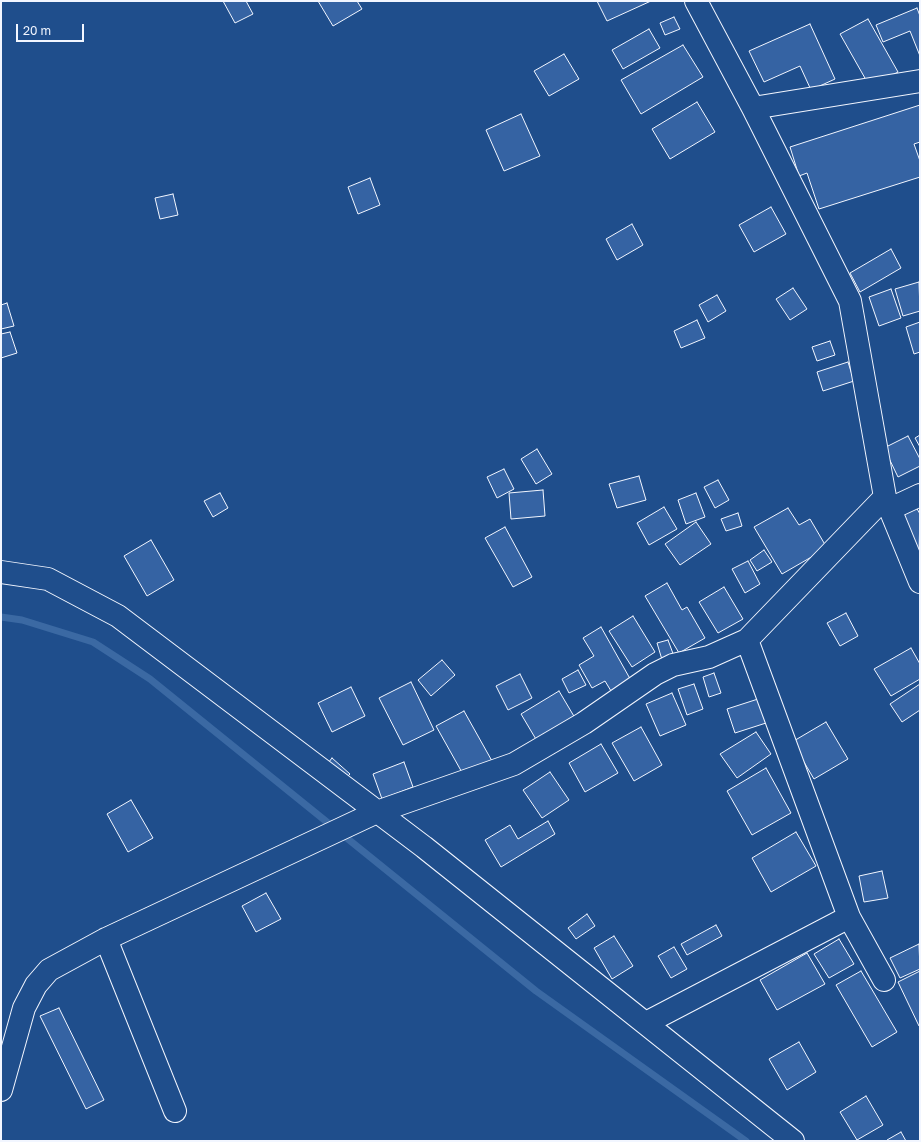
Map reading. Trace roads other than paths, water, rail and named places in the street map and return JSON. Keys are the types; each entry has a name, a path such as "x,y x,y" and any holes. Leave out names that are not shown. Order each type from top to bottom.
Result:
{"street":[{"path":"696,1 753,108 850,301 887,503 920,582"},
{"path":"753,108 920,81"},
{"path":"1,1090 24,1008 36,985 50,970 106,940 377,812 514,764 584,723 655,674 673,666 709,657 747,640 887,503 920,495"},
{"path":"1,572 48,579 118,616 424,846 793,1141"},
{"path":"747,640 849,917 884,980"},
{"path":"646,1023 849,917"},
{"path":"106,940 175,1111"}],"waterway":[{"path":"1,617 22,620 93,642 150,679 536,991 746,1141"}]}
